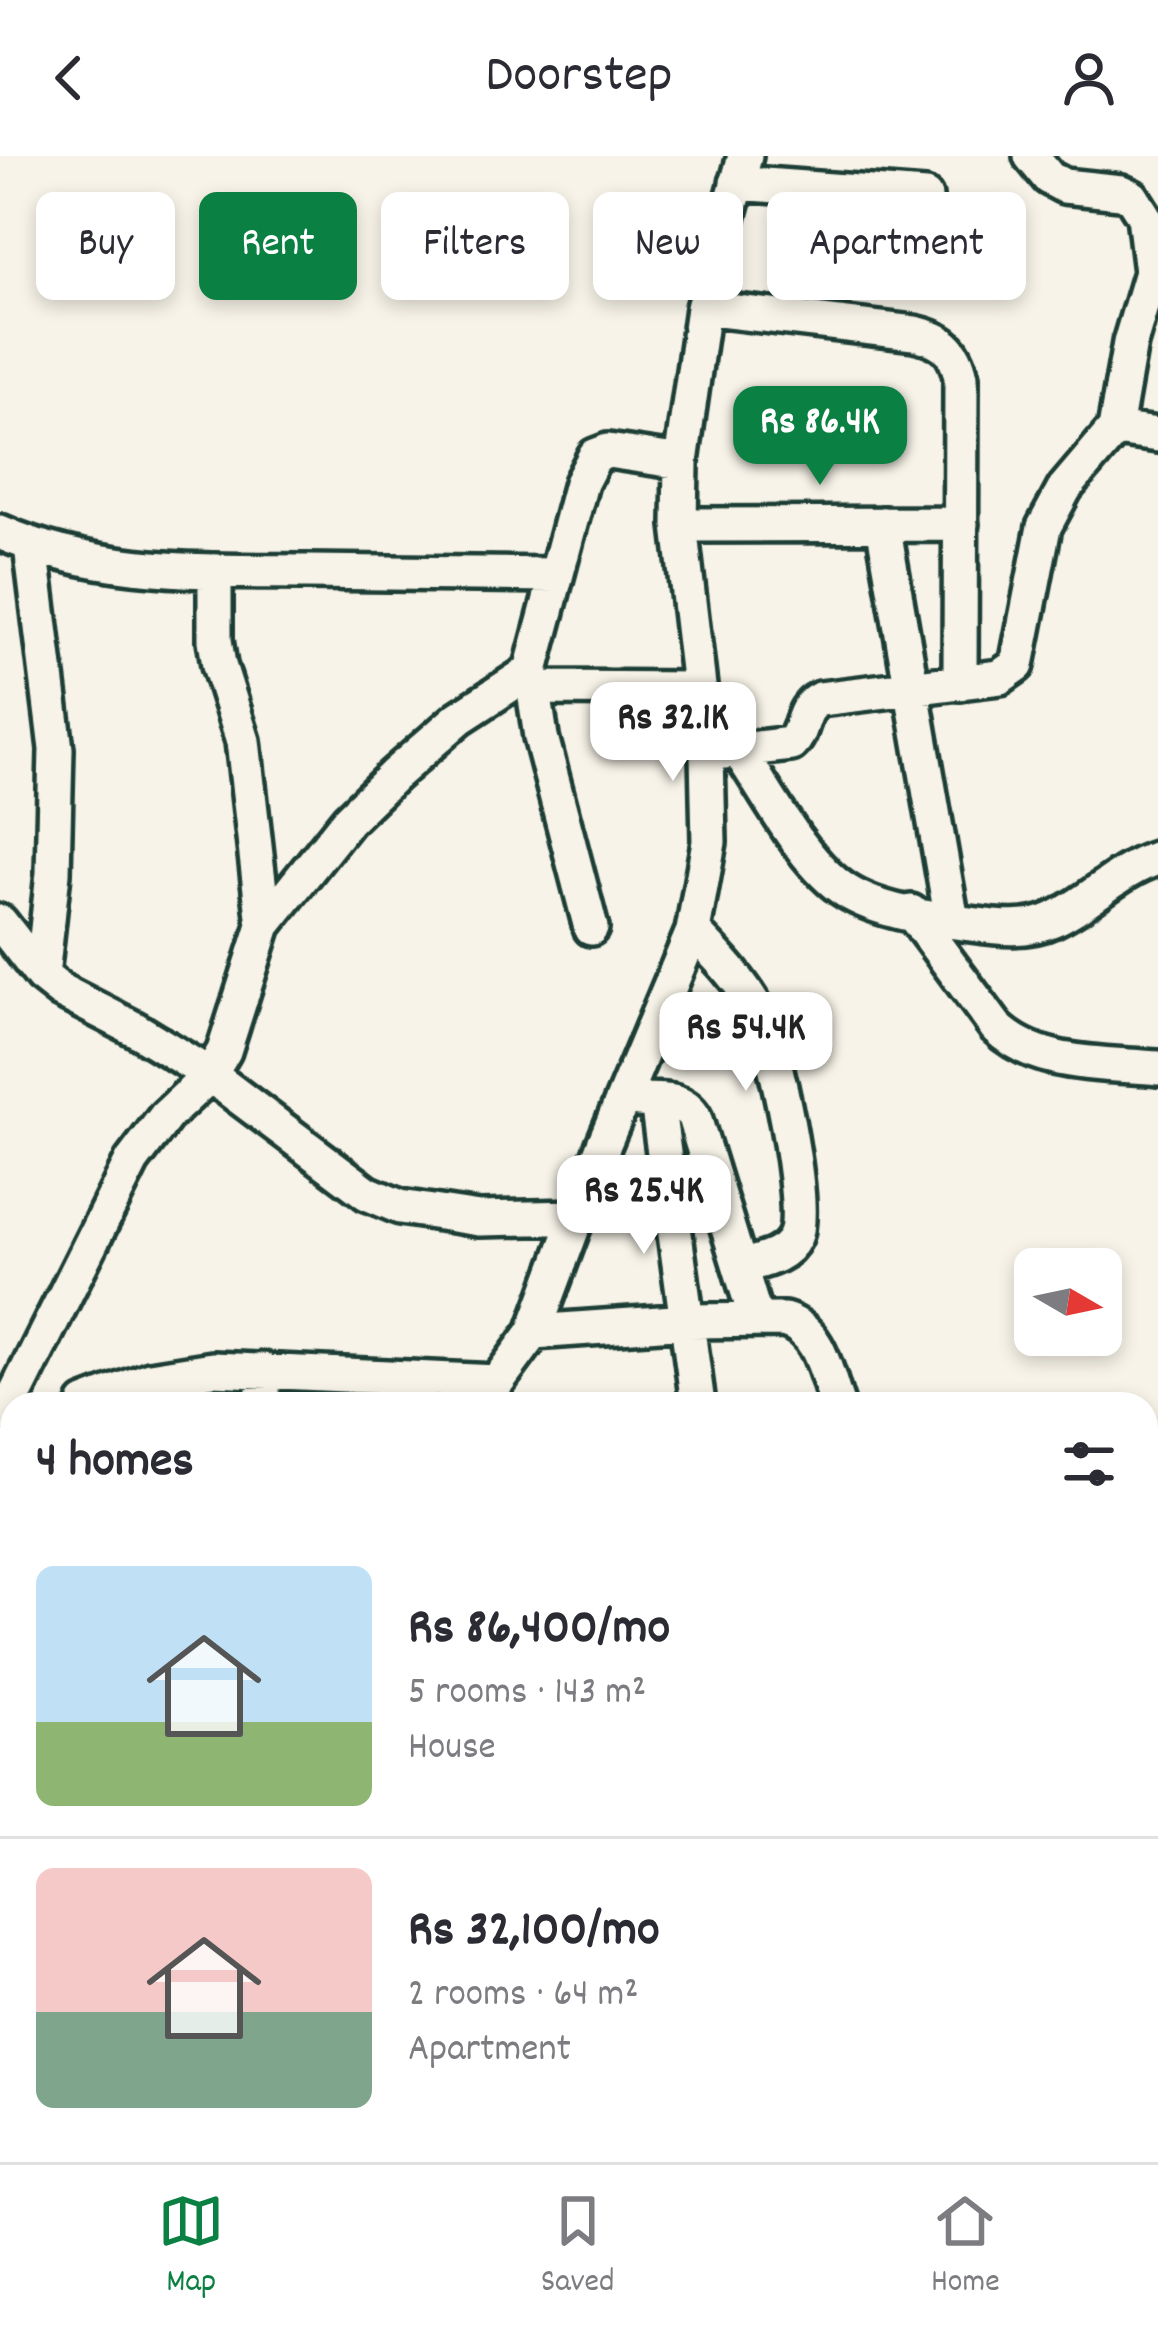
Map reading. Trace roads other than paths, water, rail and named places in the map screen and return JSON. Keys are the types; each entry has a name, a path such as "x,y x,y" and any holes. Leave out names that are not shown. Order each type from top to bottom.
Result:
{"street":[{"path":"723,753 791,743 797,739 806,709 820,699 1000,677 1017,665 1036,550 1052,506 1115,429 1130,343 1149,288 1150,252 1139,205 1121,192 1064,186 1049,178 1031,156"},
{"path":"892,192 741,170 703,308 681,462 680,525 699,688 723,753 844,890 911,912 1029,928 1054,919 1114,879 1158,858"},
{"path":"703,308 914,332 937,338 950,348 961,377 961,683"},
{"path":"1115,429 1158,435"},
{"path":"592,928 541,737 532,679 555,575 581,483 595,456 608,451 681,462"},
{"path":"883,524 952,921"},
{"path":"680,525 961,524"},
{"path":"15,539 67,558 107,564 215,571 555,575"},
{"path":"15,539 56,749 53,873 42,976"},
{"path":"215,571 215,640 243,741 264,925"},
{"path":"15,1392 132,1161 166,1116 210,1076 224,1051 264,925 348,820 430,741 532,679 699,688"},
{"path":"486,1392 534,1332 578,1217 640,1100 693,931 723,753"},
{"path":"911,912 1012,1043 1058,1058 1158,1067"},
{"path":"0,922 42,976 210,1076 367,1193 400,1207 478,1219 578,1217"},
{"path":"693,931 737,977 759,1014 773,1050 791,1155 798,1224 795,1238 772,1258 740,1267"},
{"path":"640,1100 681,1104 694,1117 756,1319"},
{"path":"640,1100 688,1321 697,1392"},
{"path":"534,1332 688,1321 784,1320 806,1331 818,1349 833,1392"},
{"path":"116,1392 183,1372 263,1370 475,1392"},
{"path":"263,1370 263,1392"}]}
